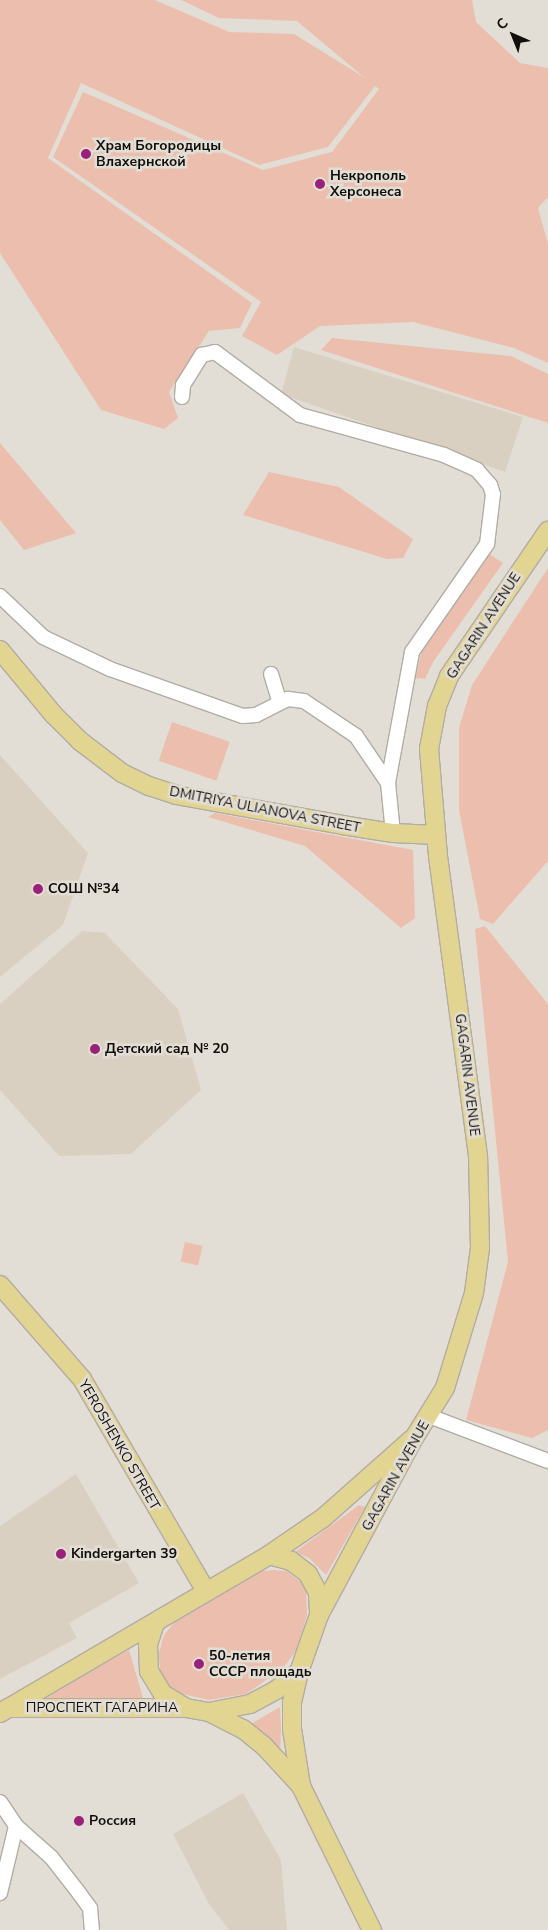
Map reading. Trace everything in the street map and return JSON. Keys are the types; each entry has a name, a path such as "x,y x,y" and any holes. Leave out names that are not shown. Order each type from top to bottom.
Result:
{"main road":[{"name":"GAGARIN AVENUE","path":"319,1616 414,1438 429,1416 455,1363 474,1293 480,1248 478,1156 436,835 429,749 436,706 450,676 548,531"},
{"name":"DMITRIYA ULIANOVA STREET","path":"0,650 54,715 80,741 122,773 149,786 217,803 393,833 436,835"},
{"name":"YEROSHENKO STREET","path":"0,1285 82,1379 206,1592"},
{"path":"372,1930 301,1786 264,1746 243,1729 209,1712 186,1708 163,1694 149,1672 148,1644 155,1623 269,1555 323,1518 414,1438"},
{"path":"269,1555 291,1561 308,1574 318,1594 319,1616 299,1672 292,1729 301,1786"},
{"name":"ПРОСПЕКТ ГАГАРИНА","path":"4,1711 155,1623"},
{"path":"209,1712 250,1704 276,1690 299,1672"},
{"name":"ПРОСПЕКТ ГАГАРИНА","path":"4,1711 186,1708"}],"street":[{"path":"182,397 183,386 197,363 204,353 212,351 300,415 444,454 477,470 485,476 492,490 487,544 428,633 412,652 388,783 393,833"},
{"path":"0,596 43,636 110,669 243,716 269,710 280,701 304,700 356,736 388,783"},
{"path":"270,674 280,701"},
{"path":"429,1416 548,1461"},
{"path":"0,1802 16,1826 51,1857 80,1893 90,1908 92,1930"},
{"path":"0,1893 16,1826"}],"shaded area":[{"path":"0,0 155,0 229,32 294,34 365,78 297,21 219,18 181,0 472,0 476,22 520,63 548,68 548,197 538,208 548,244 548,363 514,348 413,322 320,326 277,355 242,336 261,302 53,157 83,92 263,170 332,152 379,89 375,86 328,147 259,165 81,83 48,158 252,303 240,328 209,331 169,392 178,418 164,429 101,410 0,253"},
{"path":"332,338 511,356 548,374 548,423 321,350"},
{"path":"294,347 523,417 505,472 281,394"},
{"path":"0,443 76,533 24,550 0,520"},
{"path":"269,472 339,487 413,539 403,558 387,559 243,515"},
{"path":"488,553 503,563 433,662 425,679 415,678 422,650"},
{"path":"548,568 548,861 493,924 480,919 459,810 459,728 472,685"},
{"path":"172,722 230,742 216,781 159,761"},
{"name":"СОШ №34","path":"0,755 88,853 63,925 0,977"},
{"path":"215,813 413,850 415,918 401,928 305,846 208,817"},
{"path":"485,926 548,1004 548,1430 532,1438 466,1420 508,1262 475,929"},
{"name":"Детский сад № 20","path":"82,931 105,933 178,1009 201,1090 131,1154 59,1156 0,1090 0,1004"},
{"path":"185,1242 203,1246 198,1266 181,1261"},
{"name":"Kindergarten 39","path":"76,1474 139,1583 69,1623 77,1638 0,1679 0,1526"},
{"path":"359,1505 365,1507 326,1575 309,1558 295,1552"},
{"path":"262,1571 286,1571 306,1586 307,1615 297,1650 283,1668 246,1694 209,1700 178,1693 166,1683 160,1671 159,1653 164,1635 174,1623"},
{"path":"129,1650 143,1698 47,1698 94,1669"},
{"path":"280,1707 281,1729 280,1757 247,1726"},
{"path":"243,1793 281,1860 287,1930 229,1930 209,1904 173,1834"}],"place":[{"name":"Храм Богородицы Влахернской","path":"86,154"},
{"name":"Некрополь Херсонеса","path":"320,184"},
{"name":"СОШ №34","path":"38,889"},
{"name":"Детский сад № 20","path":"95,1049"},
{"name":"Kindergarten 39","path":"61,1554"},
{"name":"50-летия СССР площадь","path":"199,1664"},
{"name":"Россия","path":"79,1821"}]}
